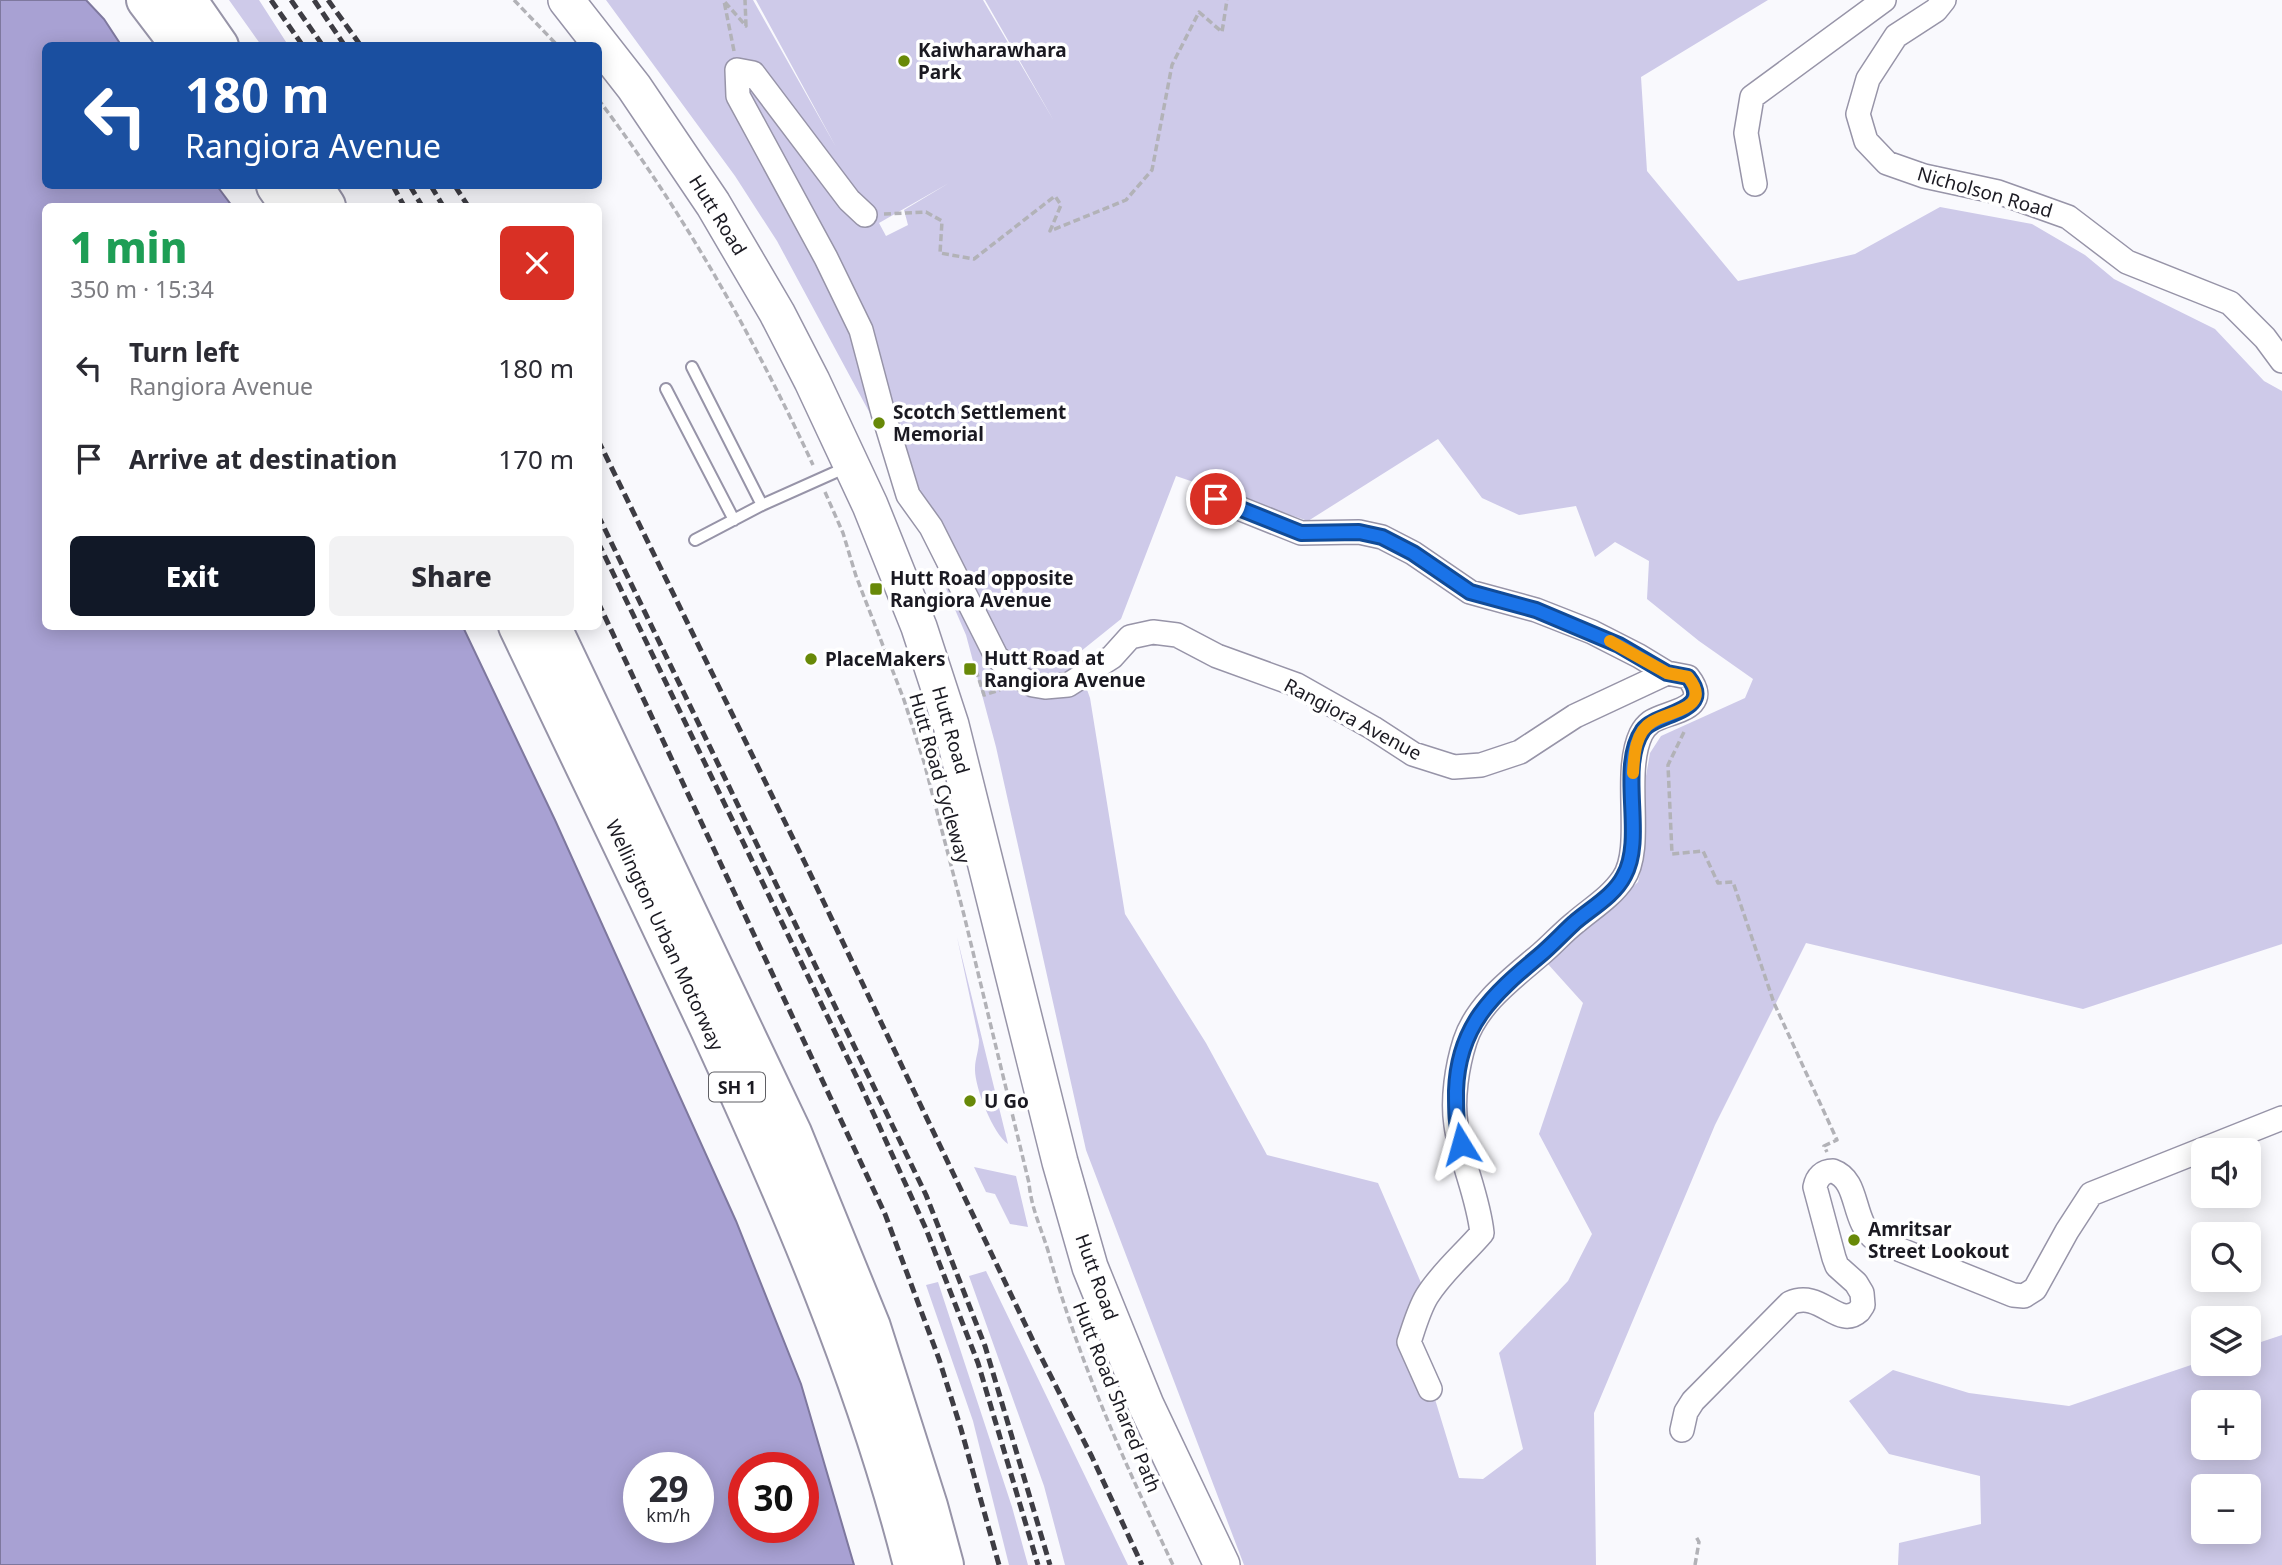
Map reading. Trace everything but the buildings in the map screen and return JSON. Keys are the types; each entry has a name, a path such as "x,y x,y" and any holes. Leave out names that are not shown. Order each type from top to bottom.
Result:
{"highway":[{"path":"146,0 178,42"},
{"path":"187,0 216,42"},
{"name":"Wellington Urban Motorway","path":"520,630 766,1150 841,1335 900,1514 913,1565"},
{"name":"Wellington Urban Motorway","path":"553,630 792,1133 871,1327 944,1565"}],"main road":[{"name":"Hutt Road","path":"566,0 599,42"},
{"name":"Hutt Road","path":"602,46 634,87 713,204 777,313 870,505 919,627 951,725 1060,1162 1090,1267 1146,1405 1222,1565"},
{"name":"Hutt Road","path":"1146,1405 1198,1565"}],"street":[{"path":"1755,184 1746,133 1752,97 1884,0"},
{"name":"Nicholson Road","path":"1944,0 1936,10 1896,36 1868,79 1858,114 1866,141 1887,163 1924,176 1998,192 2068,217 2127,262 2230,303 2282,361"},
{"path":"737,70 752,72 849,200 865,215"},
{"name":"Rangiora Avenue","path":"737,70 738,96 826,257 861,330 908,495 930,527 996,656 1014,674 1033,685 1068,685 1112,657 1130,637 1153,632 1177,635 1217,656 1297,685 1413,754 1454,767 1481,765 1520,752 1584,711 1667,673"},
{"path":"870,505 900,493 908,495"},
{"path":"1216,499 1301,533 1359,532 1382,537 1413,553 1470,592 1536,610 1592,632 1667,673 1688,677 1695,685 1695,697 1690,705 1677,713 1651,722 1643,731 1635,749 1632,861 1623,879 1596,907 1517,972 1486,1006 1470,1028 1465,1041 1457,1079 1455,1124 1480,1211 1482,1233 1443,1275 1426,1298 1409,1342 1430,1389"},
{"path":"1682,1430 1686,1412 1693,1401 1790,1303 1803,1299 1816,1301 1849,1317 1863,1305 1862,1293 1856,1283 1838,1266 1829,1247 1815,1186 1819,1177 1828,1171 1838,1172 1847,1180 1863,1227 1877,1240 2013,1295 2024,1296 2035,1289 2041,1280 2067,1231 2091,1194 2282,1118"}],"lane":[{"path":"692,366 762,505"},
{"path":"666,389 734,520"},
{"path":"695,540 762,505 852,465"}],"path":[{"path":"514,0 554,42"},
{"path":"737,70 724,1 746,26 745,0"},
{"path":"865,215 926,212 942,221 940,253 974,259 1055,195 1061,205 1050,231 1126,201 1152,170 1172,65 1193,22 1199,12 1222,32 1227,0"},
{"name":"Hutt Road Cycleway","path":"602,105 653,177 704,259 762,363 843,533 856,576 904,700 923,762 964,915 1030,1196"},
{"path":"975,670 984,695 1002,690"},
{"path":"1690,705 1687,726 1668,765 1672,854 1703,850 1718,883 1733,882 1774,1003 1837,1140 1824,1146 1838,1172"},
{"name":"Hutt Road Shared Path","path":"1030,1196 1085,1364 1138,1490 1174,1565"},
{"path":"1695,1535 1699,1542 1695,1565"}],"shaded area":[{"path":"0,0 86,0 104,19 119,42 42,42 42,189 219,189 230,203 42,203 42,630 464,630 555,820 736,1221 801,1384 854,1565 0,1565"},
{"path":"229,0 259,0 286,42 259,42"},
{"path":"606,0 753,0 836,147 756,0 983,0 1054,121 985,0 1768,0 1641,77 1647,171 1738,281 1855,254 1940,207 2032,224 2085,255 2114,279 2215,329 2264,381 2282,391 2282,944 2083,1009 1806,943 1715,1125 1594,1413 1596,1565 1244,1565 1086,1150 996,747 966,635 873,419 777,241 735,176","holes":["949,183 904,210 908,225 886,236 879,223","1438,439 1482,498 1519,515 1576,506 1595,557 1615,542 1649,561 1647,599 1699,641 1753,679 1745,698 1661,736 1650,753 1646,776 1644,856 1638,882 1547,963 1583,1003 1539,1134 1592,1234 1568,1281 1499,1353 1523,1449 1483,1479 1459,1478 1431,1386 1408,1340 1425,1292 1378,1183 1267,1155 1206,1043 1125,914 1090,698 1075,656 1121,619 1176,476 1308,521"]},
{"path":"957,937 1008,1144 996,1130 978,1086 975,1068 979,1040"},
{"path":"974,1167 1016,1176 1028,1227 1010,1224 995,1194 986,1192"},
{"path":"986,1271 1128,1565 1065,1565 1044,1486 969,1276"},
{"path":"938,1282 1012,1507 1028,1565 1009,1565 973,1421 926,1285"},
{"path":"2282,1335 2282,1565 1898,1565 1899,1543 1981,1524 1980,1476 1889,1454 1849,1401 1893,1370 1969,1393 2069,1406 2191,1365 2191,1376 2261,1376 2261,1342"}],"railway":[{"path":"271,0 300,42"},
{"path":"291,0 320,42"},
{"path":"314,0 342,42"},
{"path":"328,0 358,42"},
{"path":"395,189 402,203"},
{"path":"412,189 420,203"},
{"path":"433,189 441,203"},
{"path":"457,189 466,203"},
{"path":"602,448 806,865 1142,1565"},
{"path":"602,523 926,1195 985,1346 1050,1565"},
{"path":"602,550 861,1086 926,1229 978,1363 1038,1565"},
{"path":"602,611 885,1214 939,1359 999,1565"}],"slow traffic":[{"path":"1610,641 1667,673 1688,677 1695,685 1695,697 1690,705 1677,713 1651,722 1643,731 1635,749 1633,773"}],"place":[{"name":"Kaiwharawhara Park","path":"904,61"},
{"name":"Scotch Settlement Memorial","path":"879,423"},
{"name":"Hutt Road opposite Rangiora Avenue","path":"876,589"},
{"name":"PlaceMakers","path":"811,659"},
{"name":"Hutt Road at Rangiora Avenue","path":"970,669"},
{"name":"U Go","path":"970,1101"},
{"name":"Amritsar Street Lookout","path":"1854,1240"}],"route":[{"path":"1216,499 1301,533 1359,532 1382,537 1413,553 1470,592 1525,606 1592,632 1667,673 1688,677 1695,685 1695,697 1690,705 1677,713 1651,722 1643,731 1635,749 1632,861 1623,879 1596,907 1517,972 1470,1028 1457,1079 1455,1124 1461,1144"}]}
